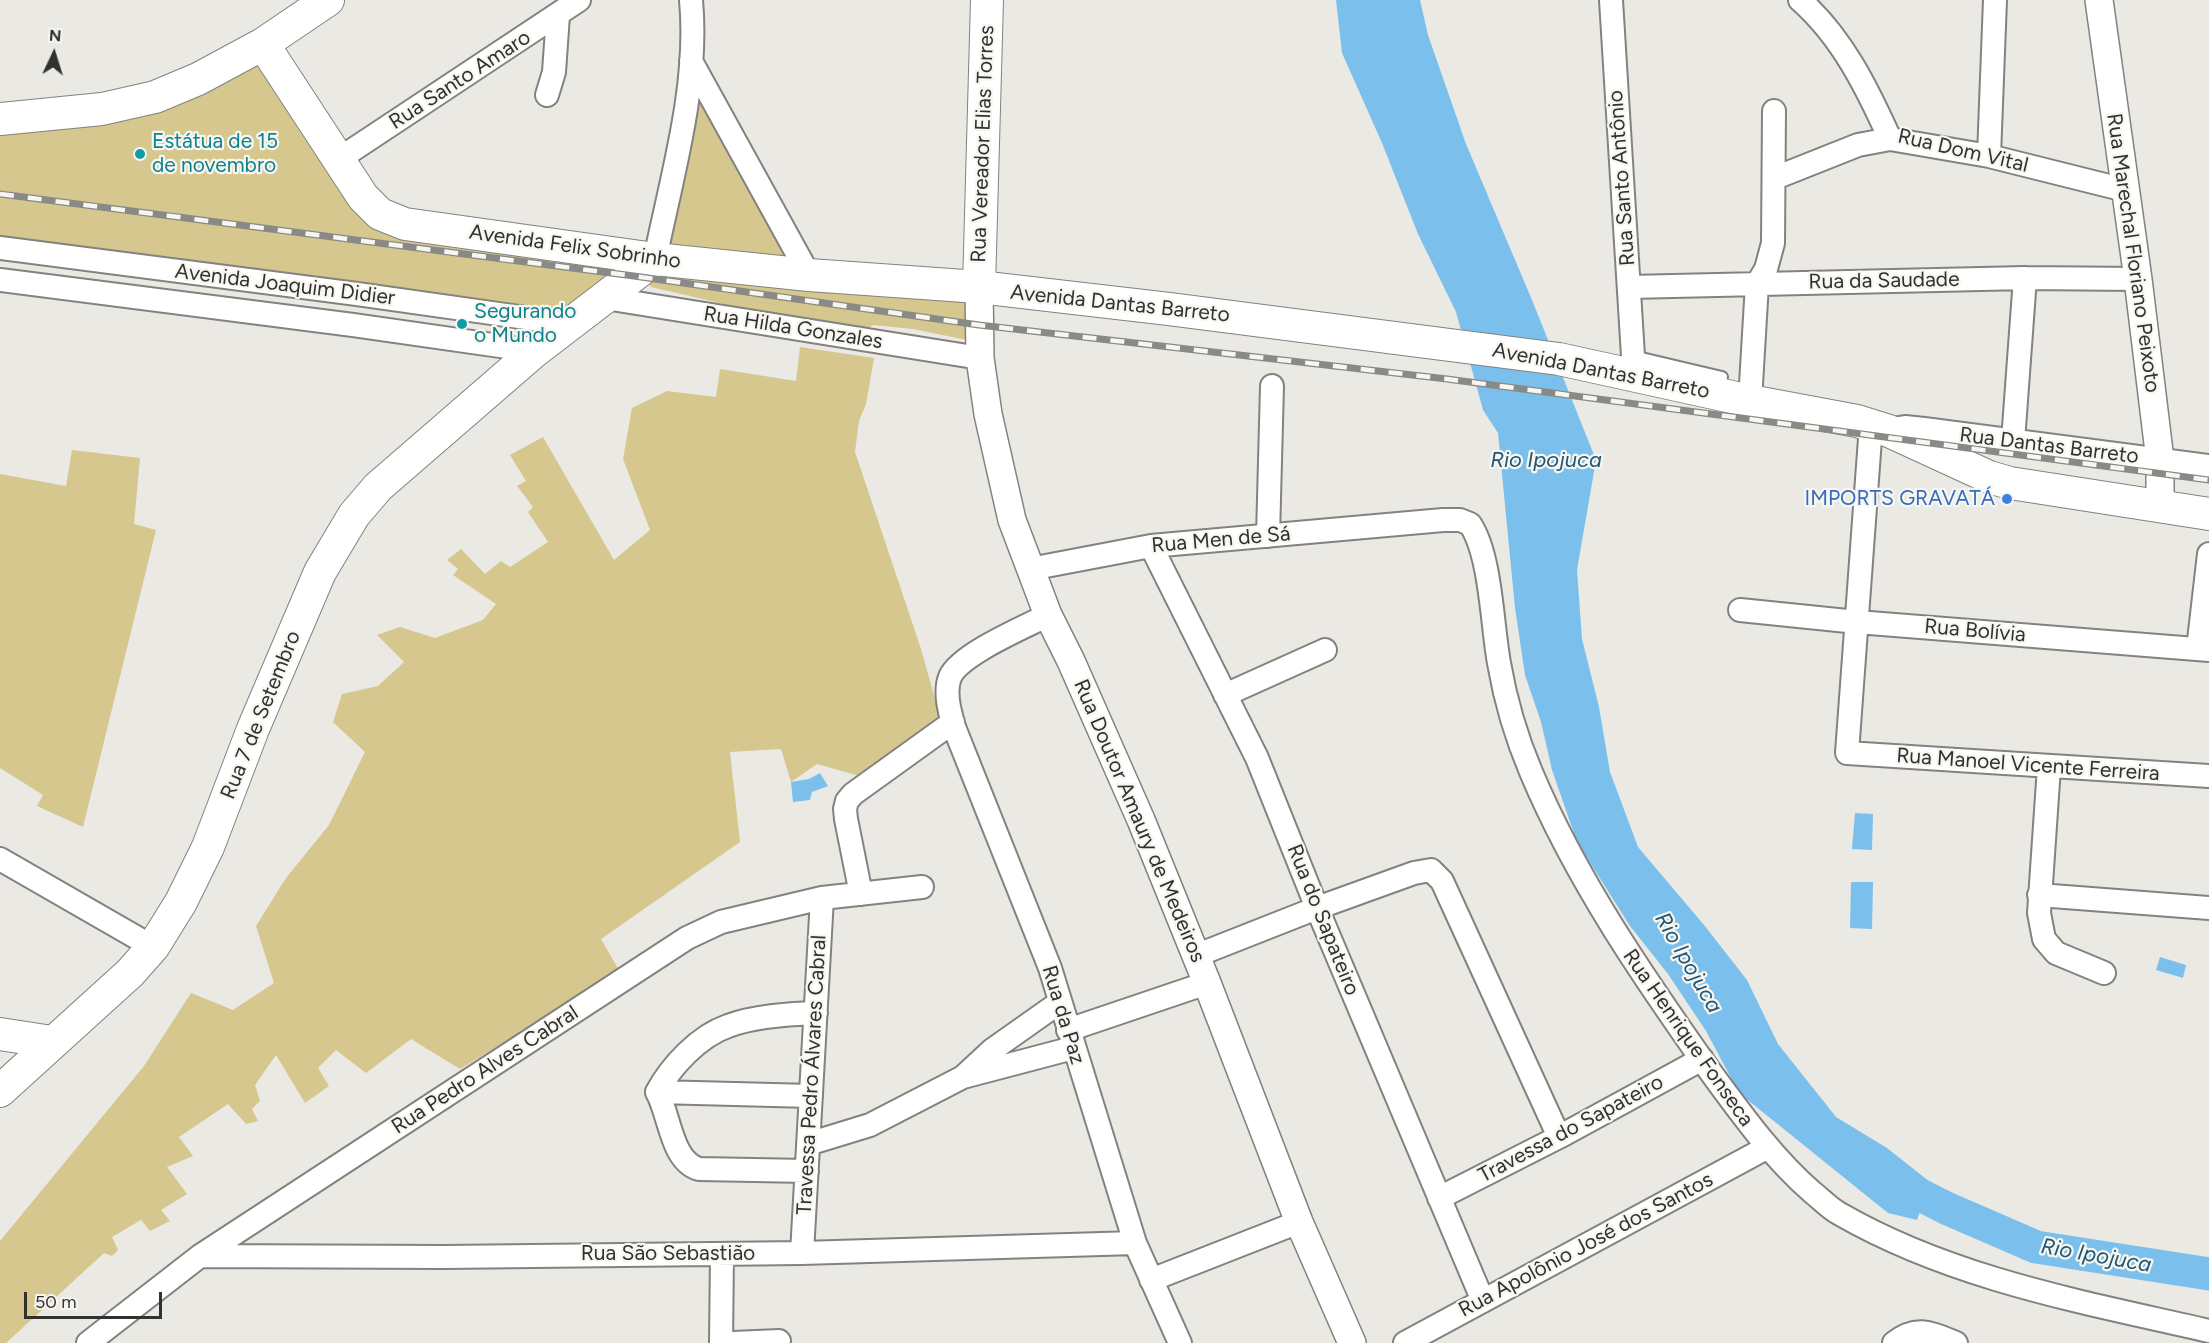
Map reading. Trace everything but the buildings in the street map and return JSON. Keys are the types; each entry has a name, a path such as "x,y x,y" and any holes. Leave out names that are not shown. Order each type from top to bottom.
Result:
{"main road":[{"path":"0,119 102,109 155,97 198,79 263,44 328,0"},
{"name":"Rua Vereador Elias Torres","path":"979,287 987,0"},
{"name":"Avenida Felix Sobrinho","path":"263,44 363,197 380,214 391,220 405,224 655,259 979,287"},
{"name":"Rua 7 de Setembro","path":"0,1091 26,1038 130,973 153,947 182,902 208,847 253,729 320,572 354,515 378,487 535,351 655,259"},
{"name":"Avenida Dantas Barreto","path":"979,287 1180,310 1559,359 1750,401 1834,416 1880,428 1989,477 2032,488 2209,514"}],"street":[{"name":"Rua Santo Amaro","path":"339,159 579,0"},
{"path":"655,259 682,127 691,61 691,0"},
{"name":"Rua Santo Antônio","path":"1611,0 1633,356"},
{"name":"Rua Dom Vital","path":"1800,0 1810,9 1851,62 1867,89 1890,139 1989,156 2125,190"},
{"path":"1989,156 1995,0"},
{"name":"Rua Marechal Floriano Peixoto","path":"2100,0 2160,460 2160,507"},
{"path":"547,95 554,72 558,15"},
{"path":"691,61 809,274"},
{"path":"1750,401 1757,284 1772,254 1775,178 1774,111"},
{"path":"1775,178 1858,145 1890,139"},
{"name":"Avenida Joaquim Didier","path":"0,248 569,324"},
{"path":"79,291 83,259"},
{"path":"227,310 234,278"},
{"path":"2013,441 2025,278"},
{"name":"Rua da Saudade","path":"1629,287 2025,278 2138,279"},
{"name":"Avenida Joaquim Didier","path":"0,280 353,325 535,351"},
{"name":"Rua Doutor Amaury de Medeiros","path":"979,287 980,358 988,414 1012,520 1048,615 1080,681 1141,820 1207,983 1299,1222 1352,1343"},
{"path":"353,325 357,294"},
{"name":"Rua Hilda Gonzales","path":"605,298 980,358"},
{"path":"1268,536 1272,386"},
{"name":"Rua Dantas Barreto","path":"1880,428 1905,427 2209,466"},
{"path":"1857,622 1880,428"},
{"name":"Rua Henrique Fonseca","path":"1414,523 1460,520 1470,524 1477,533 1485,569 1499,665 1509,706 1530,771 1590,891 1624,946 1749,1125 1788,1171 1836,1212 1886,1239 1948,1263 2026,1289 2209,1331"},
{"name":"Rua Men de Sá","path":"1030,569 1150,546 1414,523"},
{"name":"Rua do Sapateiro","path":"1150,546 1257,758 1317,908 1483,1301"},
{"path":"2204,650 2209,554"},
{"name":"Rua Bolívia","path":"1740,610 1857,622 2204,650"},
{"name":"Rua da Paz","path":"1048,615 989,645 955,669 948,686 953,722 1050,968 1135,1243 1180,1343"},
{"name":"Rua Manoel Vicente Ferreira","path":"1857,622 1847,753 2209,776"},
{"path":"1224,695 1324,650"},
{"path":"861,894 846,819 845,809 848,801 863,785 953,722"},
{"path":"2049,767 2039,895 2042,930 2051,949 2063,958 2104,973"},
{"path":"0,859 153,947"},
{"path":"1195,956 1317,908 1427,870 1435,872 1442,881 1559,1137"},
{"name":"Rua Pedro Alves Cabral","path":"88,1343 200,1256 687,938 722,922 822,898 922,887"},
{"path":"2039,895 2209,908"},
{"name":"Travessa Pedro Álvares Cabral","path":"802,1253 822,898"},
{"path":"808,1144 870,1125 963,1077 1071,1039 1207,983"},
{"path":"963,1077 992,1050 1060,1002"},
{"path":"657,1092 664,1079 698,1044 727,1026 754,1020 816,1013"},
{"path":"0,1019 26,1038"},
{"name":"Travessa do Sapateiro","path":"1438,1198 1559,1137 1702,1059"},
{"path":"657,1092 811,1096"},
{"path":"657,1092 664,1105 679,1152 691,1167 807,1171"},
{"name":"Rua Apolônio José dos Santos","path":"1405,1343 1768,1147"},
{"path":"1151,1280 1299,1222"},
{"name":"Rua São Sebastião","path":"200,1256 444,1257 802,1253 1135,1243"},
{"path":"721,1343 722,1254"},
{"path":"1894,1343 1906,1335 1925,1332 1956,1343"},
{"path":"733,1343 779,1341"}],"lane":[{"path":"1633,356 1722,377"}],"shaded area":[{"path":"263,61 364,220 384,226 608,266 606,280 608,283 554,315 0,243 0,130"},
{"path":"695,83 793,262 665,249"},
{"path":"646,273 967,295 967,340 913,329 873,325 862,332 771,315 651,287 646,280"},
{"path":"800,347 874,358 866,404 859,421 855,452 921,649 941,720 863,777 817,764 791,782 781,749 730,752 740,842 601,939 620,972 460,1069 411,1039 366,1073 336,1050 318,1068 329,1086 305,1103 276,1055 255,1085 260,1101 252,1109 258,1121 246,1124 228,1104 179,1137 193,1156 167,1167 187,1194 161,1210 170,1221 150,1231 141,1220 112,1237 118,1250 112,1256 104,1253 6,1343 0,1343 0,1241 144,1066 191,993 233,1010 274,983 256,926 286,878 329,825 365,752 333,722 342,694 378,686 404,662 377,635 400,627 435,638 483,620 496,604 453,575 458,569 447,560 461,549 485,574 501,561 510,567 548,542 528,512 533,507 517,486 526,481 510,455 543,437 614,560 650,530 623,459 632,408 667,391 716,397 720,369 796,381"},
{"path":"72,450 140,458 134,524 156,530 83,827 37,806 43,795 0,768 0,474 66,486"}],"water":[{"name":"Rio Ipojuca","path":"1336,0 1420,0 1428,35 1466,144 1596,460 1577,570 1582,639 1599,707 1610,772 1638,847 1747,980 1778,1044 1836,1117 1887,1148 1930,1182 1917,1220 1888,1213 1739,1093 1706,1031 1668,974 1630,926 1577,842 1552,770 1541,722 1525,675 1515,608 1498,433 1483,410 1456,312 1418,234 1382,143 1342,53"},
{"path":"820,773 828,786 812,792 810,800 793,802 791,782 809,779"},
{"path":"1855,813 1873,814 1872,850 1852,849"},
{"path":"1851,882 1873,882 1872,929 1850,928"},
{"path":"2160,957 2186,965 2183,978 2156,970"}],"waterway":[{"name":"Rio Ipojuca","path":"1885,1177 1946,1208 2036,1247 2209,1274"}],"railway":[{"path":"0,194 634,276 979,325 1447,379 2209,480"}],"place":[{"name":"Estátua de 15 de novembro","path":"140,154"},
{"name":"Segurando o Mundo","path":"462,324"},
{"name":"IMPORTS GRAVATÁ","path":"2007,499"}]}
